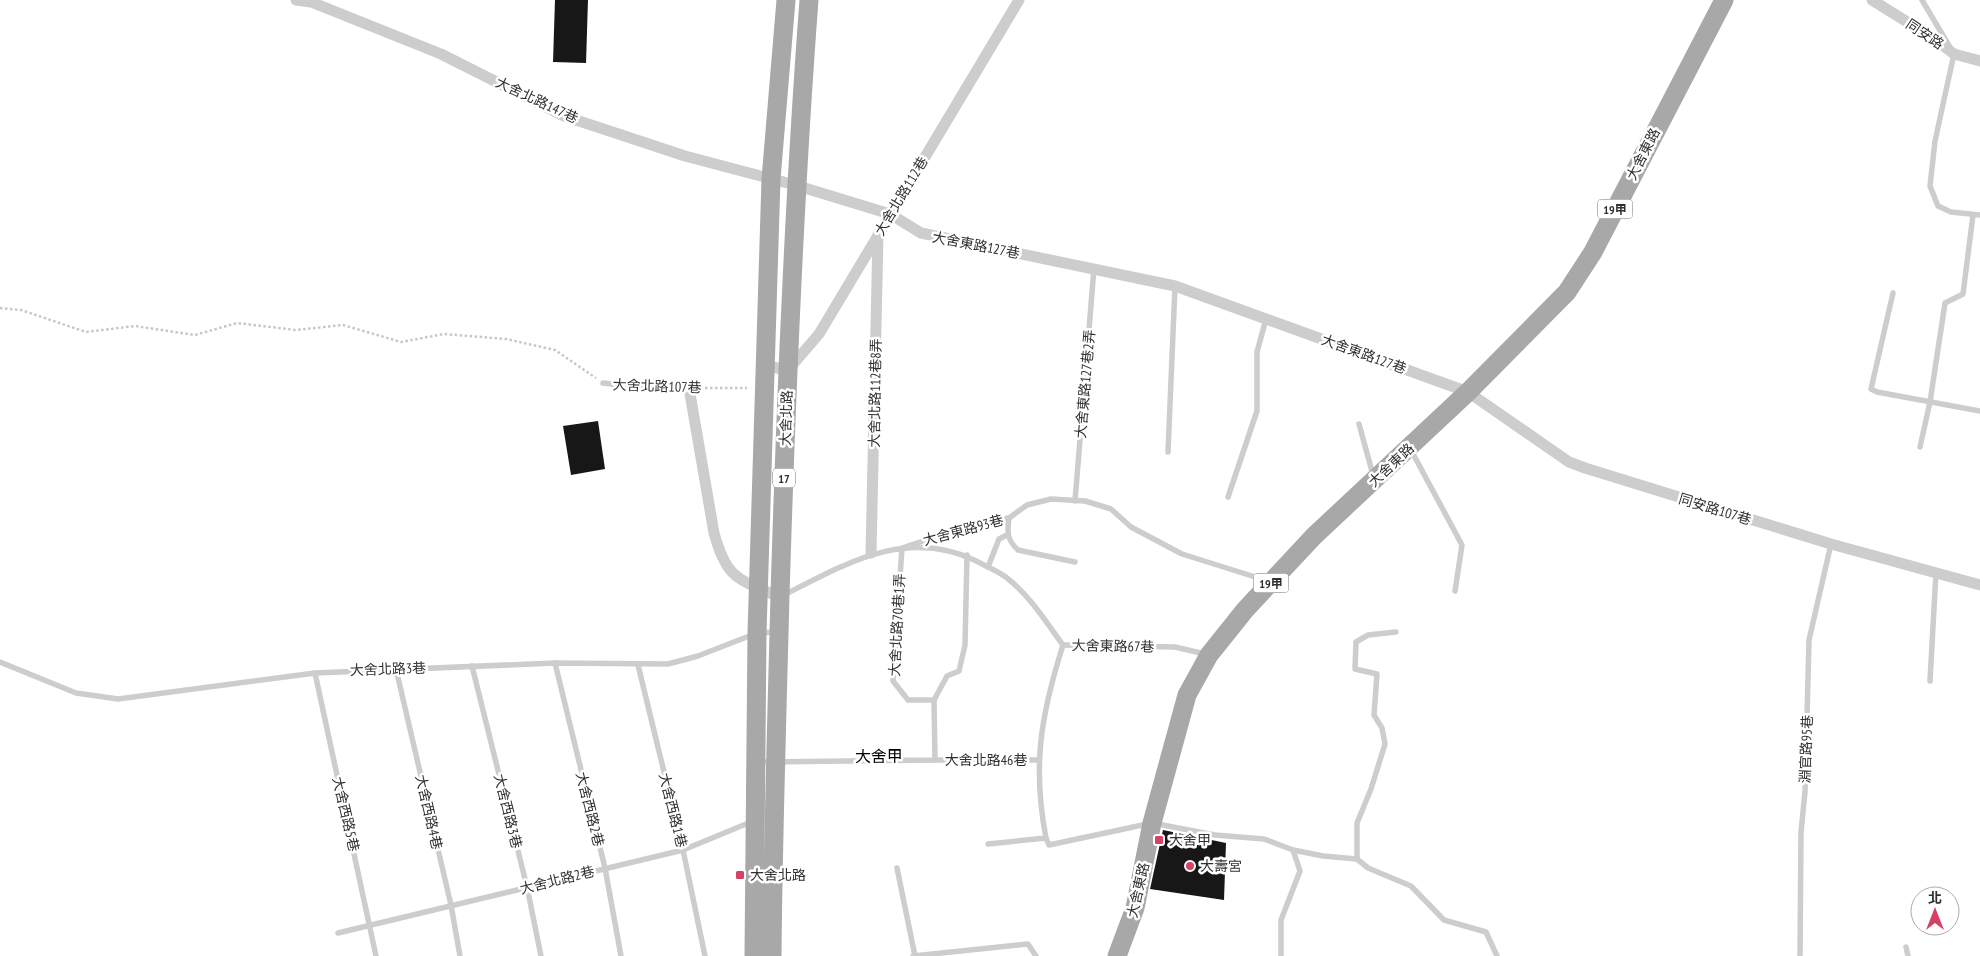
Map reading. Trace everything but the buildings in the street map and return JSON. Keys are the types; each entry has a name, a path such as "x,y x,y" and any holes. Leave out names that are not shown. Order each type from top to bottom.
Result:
{"main road":[{"name":"大舍北路","path":"754,956 764,820 775,762 788,370 783,182 786,0"},
{"name":"大舍北路","path":"772,956 764,820 756,762 757,633 766,388 783,182 809,0"},
{"name":"大舍東路","path":"1117,956 1135,908 1152,823 1187,695 1209,655 1224,634 1314,536 1410,448 1567,292 1581,272 1724,0"}],"street":[{"name":"大舍北路147巷","path":"296,0 311,2 441,54 564,116 685,156 783,182"},
{"name":"大舍北路112巷","path":"788,370 819,334 1019,0"},
{"name":"同安路","path":"1872,0 1934,38 1954,54 1980,61"},
{"name":"大舍東路127巷","path":"783,182 890,214 921,233 1175,286 1468,392"},
{"name":"大舍北路112巷8弄","path":"871,553 878,233"},
{"path":"767,366 788,370"},
{"path":"689,388 714,533 720,557 726,568 738,578 780,597"},
{"name":"同安路107巷","path":"1468,392 1569,462 1831,544 1980,585"}],"lane":[{"path":"1922,0 1954,54 1935,141 1930,186 1938,206 1951,212 1980,216"},
{"path":"1920,447 1930,402 1945,303 1963,294 1973,215"},
{"name":"大舍東路127巷2弄","path":"1075,501 1094,268"},
{"path":"1168,452 1175,286"},
{"path":"1893,292 1871,389 1876,392 1980,411"},
{"path":"1228,496 1257,410 1259,397 1257,352 1266,319"},
{"name":"大舍北路107巷","path":"603,384 642,388 689,388"},
{"path":"1358,424 1375,480"},
{"path":"1410,448 1462,545 1455,591"},
{"name":"大舍東路93巷","path":"902,548 960,529 1009,518 1027,506 1051,499 1097,503 1111,509 1131,527 1182,554 1272,582"},
{"path":"1009,518 1007,535 1011,544 1018,550 1075,562"},
{"path":"988,567 999,538 1007,535"},
{"name":"淵官路95巷","path":"1800,956 1801,832 1805,792 1809,640 1831,544"},
{"path":"780,597 842,565 871,553 924,546 942,548 967,555 1007,577 1031,602 1063,645"},
{"name":"大舍北路70巷1弄","path":"902,548 892,681 908,700 934,700"},
{"path":"934,700 947,676 959,671 965,645 967,555"},
{"path":"1930,681 1936,572"},
{"name":"大舍北路3巷","path":"0,662 76,693 118,698 315,673 555,663 668,664 698,656 757,633 779,632"},
{"path":"1357,859 1357,823 1371,790 1385,744 1382,728 1374,715 1377,674 1355,669 1356,642 1368,635 1396,632"},
{"name":"大舍東路67巷","path":"1046,838 1038,760 1040,732 1049,688 1063,645 1175,647 1187,648 1209,655"},
{"name":"大舍西路2巷","path":"555,663 604,868 621,956"},
{"name":"大舍西路1巷","path":"638,665 683,850 705,956"},
{"name":"大舍西路3巷","path":"472,666 527,887 541,956"},
{"name":"大舍西路4巷","path":"396,669 451,906 460,956"},
{"name":"大舍西路5巷","path":"315,673 371,925 376,956"},
{"name":"大舍北路46巷","path":"934,700 935,760"},
{"name":"大舍北路46巷","path":"756,762 1038,760"},
{"name":"大舍北路2巷","path":"338,932 683,850 764,820"},
{"path":"988,844 1046,838 1049,845 1152,823 1215,835 1264,839 1293,850 1322,856 1357,859 1368,868 1411,886 1444,920 1486,932 1497,956"},
{"path":"1280,956 1281,920 1300,871 1293,850"},
{"path":"897,868 914,956 1028,944 1036,956"},
{"path":"1906,947 1908,956"}],"path":[{"name":"大舍北路107巷","path":"0,308 21,310 86,332 135,326 194,335 237,323 296,330 343,325 401,342 444,334 506,339 555,350 603,384"},
{"name":"大舍北路107巷","path":"689,388 766,388"}],"place":[{"name":"大舍甲","path":"1159,840"},
{"name":"大壽宮","path":"1190,866"},
{"name":"大舍北路","path":"740,875"}],"district":[{"name":"大舍甲","path":"879,756"}]}
